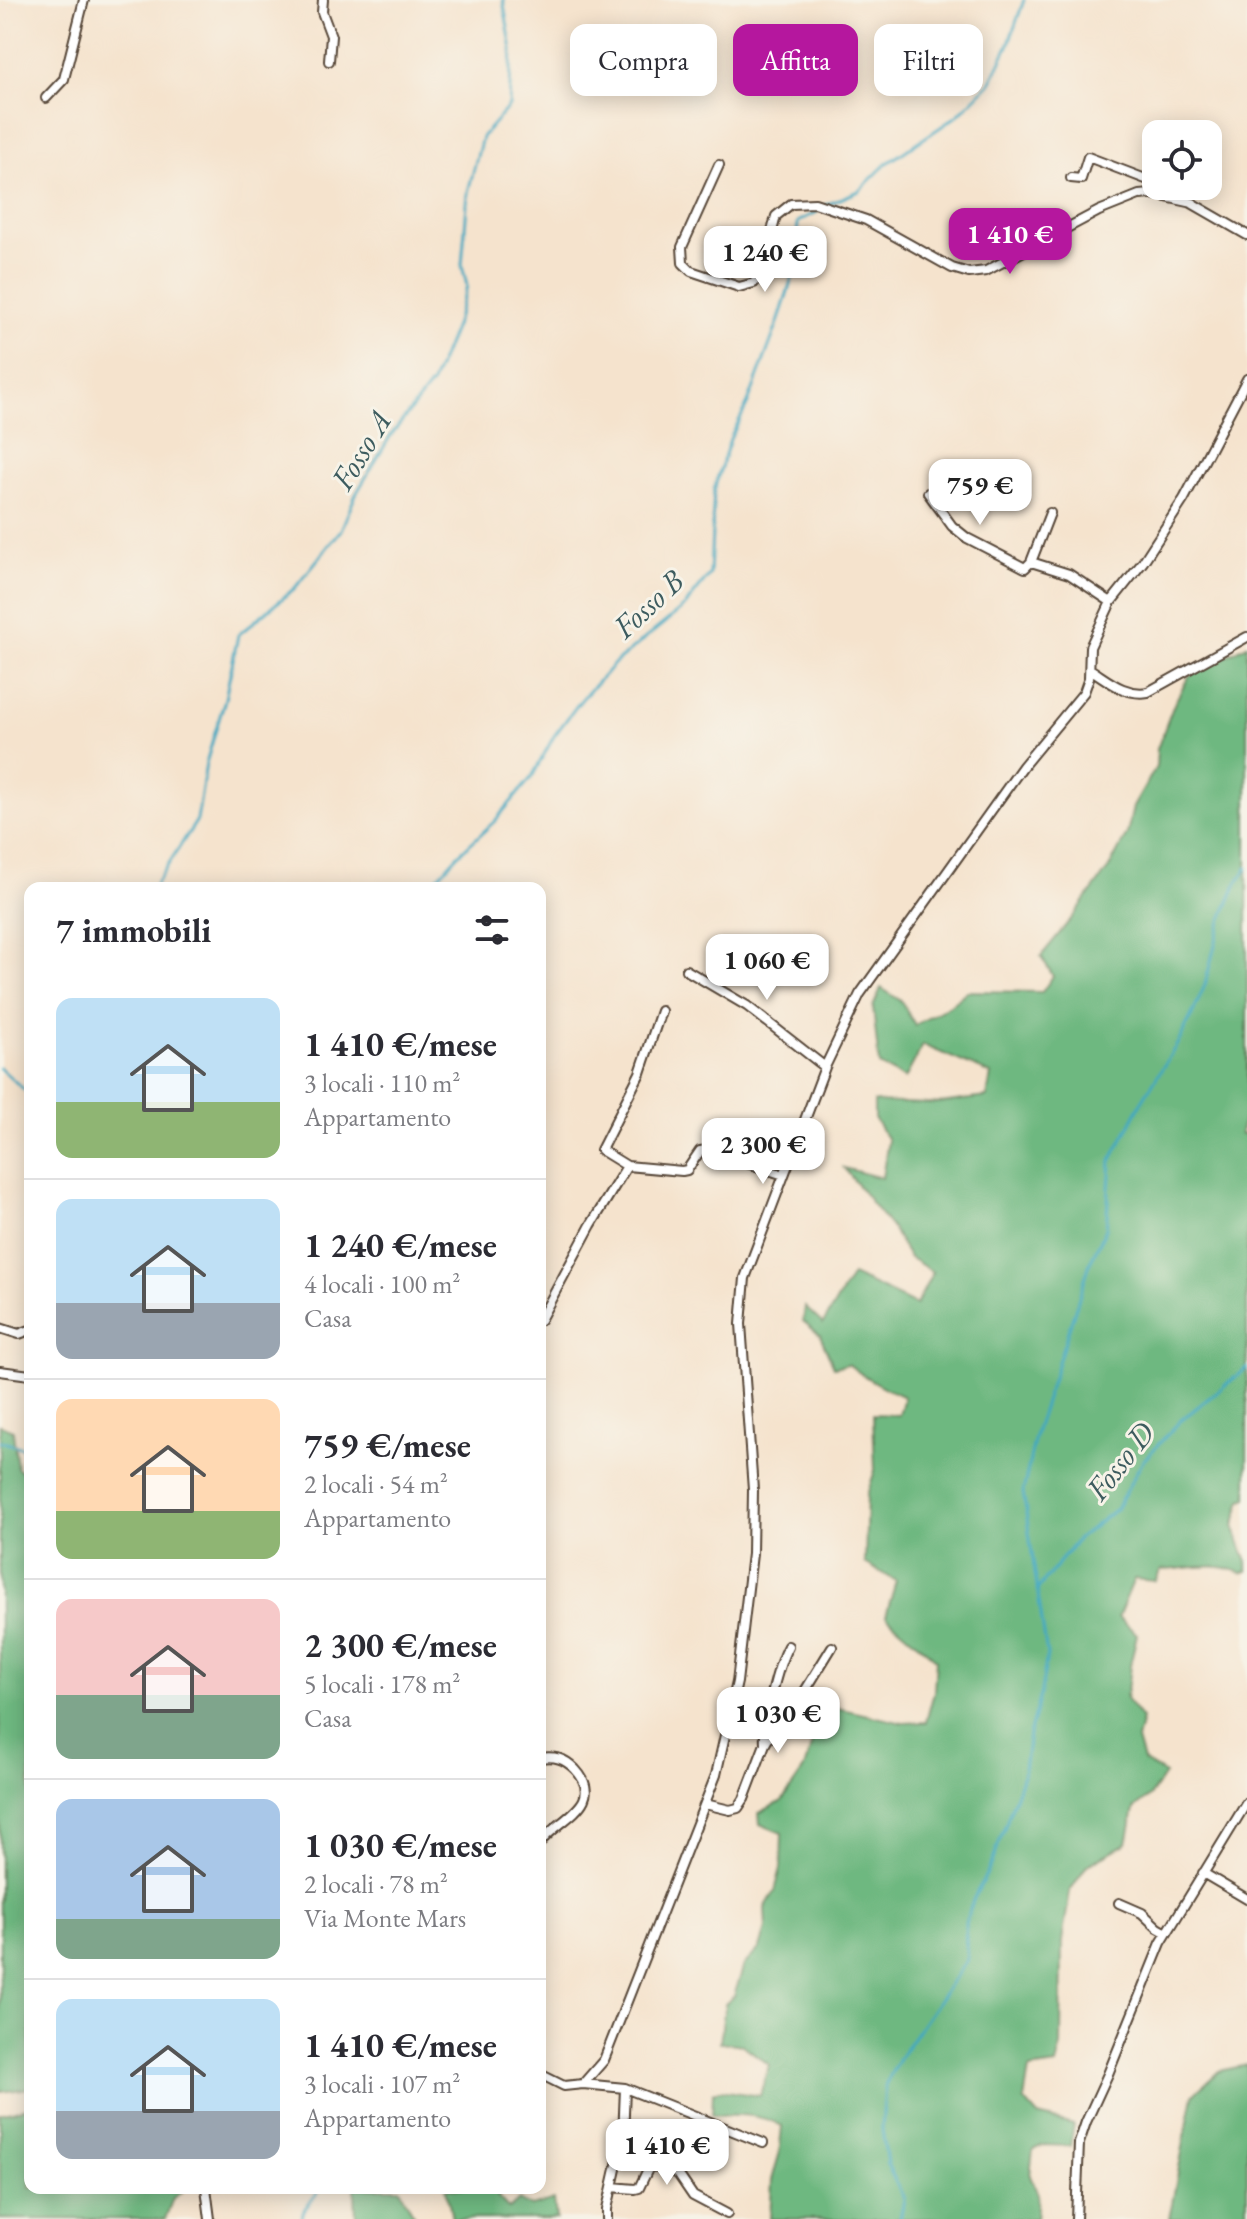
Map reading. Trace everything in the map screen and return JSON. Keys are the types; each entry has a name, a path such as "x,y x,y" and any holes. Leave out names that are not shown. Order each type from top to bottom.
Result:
{"street":[{"path":"46,98 64,79 84,0"},
{"path":"323,0 322,12 331,36 329,61"},
{"path":"1071,178 1081,179 1088,157 1142,178"},
{"path":"719,165 682,247 683,263 691,271 739,287 754,283 763,266 776,216 791,204 815,203 866,220 952,268 969,273 986,271 1099,211 1139,195 1152,194 1193,203"},
{"path":"1188,200 1247,235"},
{"path":"583,2084 604,2060 705,1804 724,1746 737,1682 752,1554 753,1490 741,1324 745,1278 825,1067 860,994 1023,766 1084,692 1090,669 1090,647 1111,602 1143,562 1184,499 1247,379"},
{"path":"928,493 952,526 967,538 1025,568 1031,562 1050,513"},
{"path":"1031,562 1069,574 1111,602"},
{"path":"1090,669 1125,691 1136,694 1148,692 1247,637"},
{"path":"686,970 747,1006 825,1067"},
{"path":"661,1011 640,1073 601,1150 627,1166 682,1171 687,1170 700,1151 707,1150 784,1175"},
{"path":"546,1309 627,1166"},
{"path":"0,1328 19,1334 24,1332"},
{"path":"0,1371 24,1374"},
{"path":"765,1744 773,1693 788,1646"},
{"path":"705,1804 730,1810 738,1808 776,1725 805,1691 832,1647"},
{"path":"546,1758 565,1760 583,1780 586,1796 582,1807 546,1837"},
{"path":"1076,2219 1079,2143 1161,1943 1247,1802"},
{"path":"1203,1873 1247,1899"},
{"path":"1119,1903 1142,1913 1167,1933"},
{"path":"546,2077 564,2086 583,2084 625,2088 763,2143"},
{"path":"607,2219 623,2138 625,2088"},
{"path":"612,2187 639,2188 649,2167 658,2166 678,2174 693,2196 727,2214"},
{"path":"207,2194 210,2219"}],"green space":[{"path":"1247,645 1247,1108 1240,1133 1247,1136 1247,1498 1242,1500 1234,1526 1247,1571 1242,1573 1222,1567 1202,1567 1161,1570 1155,1581 1134,1579 1118,1617 1137,1634 1126,1699 1142,1719 1137,1740 1143,1761 1165,1774 1151,1795 1134,1809 1127,1843 1087,1865 1070,1891 1062,1941 1061,2046 1056,2065 1029,2069 1024,2100 1038,2116 1074,2125 1070,2146 1043,2145 1033,2150 1030,2176 1038,2194 1036,2219 770,2219 772,2180 782,2126 757,2117 712,2115 713,2093 720,2090 760,2096 769,2065 743,2045 720,2042 725,2004 734,1996 744,1965 760,1948 766,1928 765,1908 775,1891 781,1868 782,1833 760,1824 759,1813 782,1801 804,1769 824,1705 903,1723 926,1722 934,1692 936,1659 886,1616 896,1581 865,1563 867,1495 875,1470 873,1414 899,1415 904,1397 848,1364 834,1367 820,1335 803,1321 805,1307 823,1324 852,1275 916,1305 933,1272 909,1257 893,1230 844,1168 882,1178 888,1140 874,1118 874,1102 930,1104 987,1097 991,1074 923,1045 905,1079 879,1065 873,1007 881,988 901,1001 915,1025 949,1006 967,991 1042,992 1053,976 1041,956 1109,868 1127,834 1133,807 1156,767 1157,749 1174,704 1189,676"},
{"path":"0,1425 13,1430 17,1468 24,1473 24,2089 0,2092"},
{"path":"1247,2065 1247,2219 1169,2219 1193,2095 1219,2071"},
{"path":"24,2109 24,2194 178,2194 173,2198 165,2219 0,2219 0,2115"},
{"path":"355,2194 403,2194 416,2219 356,2219"},
{"path":"447,2194 499,2194 497,2196 509,2209 519,2200 531,2207 554,2200 556,2219 452,2219"}],"waterway":[{"name":"Fosso A","path":"157,882 197,820 206,763 225,699 238,635 295,588 341,530 356,494 391,435 432,383 455,326 467,286 462,265 468,192 482,137 509,106 512,50 503,0"},
{"name":"Fosso B","path":"826,205 859,191 886,164 957,116 990,83 1008,46 1024,0"},
{"name":"Fosso B","path":"433,882 495,821 532,777 554,736 581,700 615,663 685,606 710,574 714,489 730,439 748,403 779,320 795,268 798,222 817,212"},
{"path":"900,2219 904,2199 887,2164 882,2129 885,2086 901,2055 967,1960 965,1923 992,1863 1023,1775 1029,1735 1041,1692 1047,1655 1023,1492 1037,1427 1091,1260 1106,1229 1111,1161 1192,1015 1205,985 1221,921 1247,868"},
{"path":"0,1068 24,1090"},
{"name":"Fosso D","path":"1037,1590 1078,1539 1116,1509 1142,1462 1181,1420 1247,1368"},
{"path":"0,1441 24,1448"},
{"path":"301,2219 316,2194"}]}
